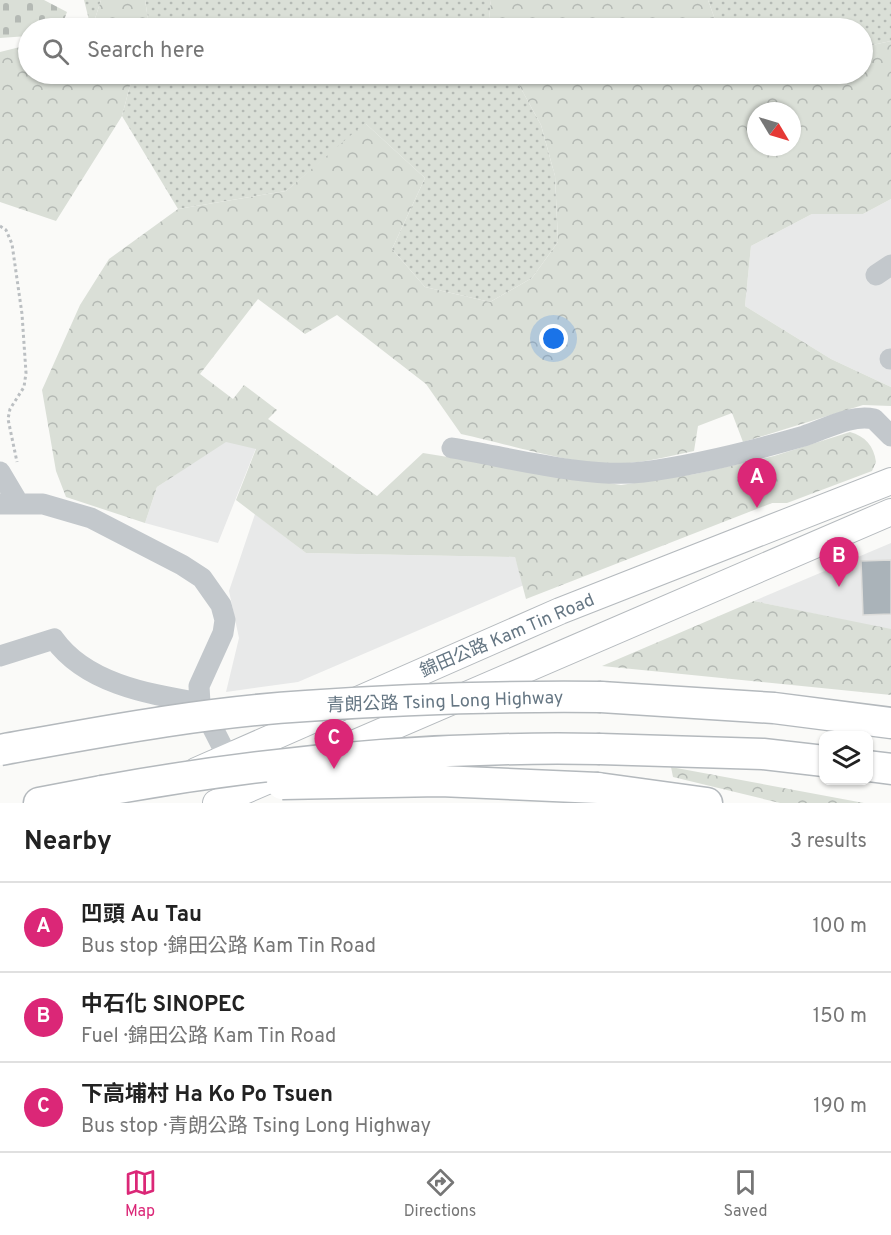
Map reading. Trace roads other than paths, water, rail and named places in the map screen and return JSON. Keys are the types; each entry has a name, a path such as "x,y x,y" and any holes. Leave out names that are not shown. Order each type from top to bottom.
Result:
{"highway":[{"name":"青朗公路 Tsing Long Highway","path":"0,750 141,726 304,706 536,696 601,697 774,708 891,723"},
{"path":"115,797 299,764 441,751 521,748 600,749 763,754 819,760"},
{"path":"873,767 891,769"},
{"path":"39,803 297,783 440,781 598,788 707,803"}],"main road":[{"name":"錦田公路 Kam Tin Road","path":"115,797 227,756 560,611 891,481"},
{"path":"216,803 891,512"}],"street":[{"path":"452,448 596,472 627,474 669,467 804,436 853,419 874,420 891,436"},
{"path":"9,469 10,504 43,504 91,518 182,565 202,578 221,605 225,620 223,633 199,686 200,703 227,756"},
{"path":"0,656 54,639 71,660 90,672 155,695 200,703"}],"place":[{"name":"凹頭 Au Tau","path":"757,508"},
{"name":"中石化 SINOPEC","path":"839,587"},
{"name":"下高埔村 Ha Ko Po Tsuen","path":"334,769"}]}
